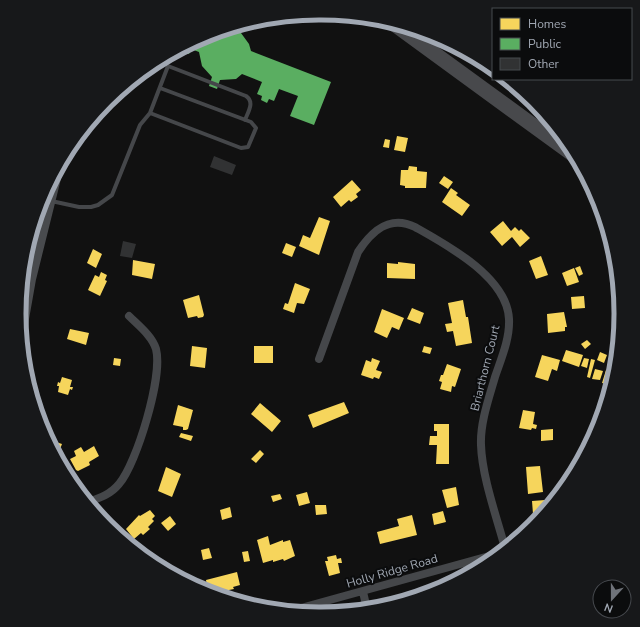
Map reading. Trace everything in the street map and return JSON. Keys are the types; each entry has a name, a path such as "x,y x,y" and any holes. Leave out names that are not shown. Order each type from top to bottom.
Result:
{"highway":[{"path":"407,34 561,146"}],"main road":[{"path":"27,299 40,225"}],"street":[{"name":"Briarthorn Court","path":"319,359 358,252 368,236 382,226 400,223 411,226 453,250 481,271 497,288 503,298 509,320 506,342 489,396 481,445 487,481 503,542"},
{"path":"93,500 112,492 120,484 138,450 154,382 157,359 156,350 147,334 129,316"},
{"name":"Holly Ridge Road","path":"308,606 483,558"},
{"path":"363,592 366,603"}],"lane":[{"path":"49,201 90,207 106,201 112,195 140,125 150,113 168,66 250,98 251,103 245,120"},
{"path":"150,113 241,148 248,147 256,128 251,122 160,88"}],"building: Homes":[{"path":"397,136 408,138 405,152 394,150"},
{"path":"385,139 390,140 389,148 383,147"},
{"path":"409,166 417,167 417,171 427,172 426,188 405,188 405,186 400,185 401,170 408,170"},
{"path":"444,176 453,182 448,189 439,183"},
{"path":"352,180 361,190 356,194 358,197 351,202 349,200 341,207 333,197"},
{"path":"451,188 458,193 456,195 470,205 462,216 442,202"},
{"path":"319,217 330,221 319,255 299,246 303,235 310,238"},
{"path":"503,221 511,231 515,227 519,231 521,229 530,238 520,247 512,237 502,246 490,232"},
{"path":"286,243 296,247 292,257 282,253"},
{"path":"93,249 102,254 96,268 87,263"},
{"path":"541,256 548,275 536,279 529,261"},
{"path":"133,260 155,264 152,279 132,275"},
{"path":"398,262 415,264 415,279 387,278 387,263 398,264"},
{"path":"580,266 583,274 579,276 575,268"},
{"path":"574,268 579,282 567,286 562,273"},
{"path":"101,272 107,275 105,280 107,281 100,296 88,290 95,275 99,277"},
{"path":"295,283 310,289 304,304 297,303 294,313 283,309 285,303 288,304"},
{"path":"199,295 204,315 203,317 198,318 197,316 188,318 183,300"},
{"path":"584,296 585,308 572,309 571,297"},
{"path":"463,300 466,317 468,317 472,343 456,346 453,331 447,332 445,324 452,323 448,303"},
{"path":"412,308 424,313 420,324 407,319"},
{"path":"382,309 404,318 399,330 392,327 387,338 374,332"},
{"path":"564,312 567,327 565,327 565,331 548,333 547,314"},
{"path":"70,329 89,333 86,345 67,339"},
{"path":"587,340 591,344 585,349 581,344"},
{"path":"192,346 207,348 205,368 190,366"},
{"path":"254,346 273,346 273,363 254,363"},
{"path":"424,346 432,348 430,354 422,352"},
{"path":"566,350 583,355 579,367 562,361"},
{"path":"600,352 607,355 604,363 597,360"},
{"path":"542,355 560,360 557,371 552,369 548,381 535,377"},
{"path":"114,358 121,359 120,366 113,365"},
{"path":"372,358 380,361 376,370 382,372 379,379 374,377 373,379 361,375 366,360 371,362"},
{"path":"584,358 589,359 587,368 581,366"},
{"path":"591,359 595,360 590,378 587,377"},
{"path":"447,364 461,369 455,387 452,386 451,392 440,389 442,382 439,381"},
{"path":"595,369 603,371 600,380 592,379"},
{"path":"606,370 608,370 605,384 602,383"},
{"path":"62,377 72,380 70,387 73,387 72,390 70,389 68,395 58,392 58,382 60,383"},
{"path":"344,402 349,413 313,428 308,415"},
{"path":"260,403 281,421 272,432 251,414"},
{"path":"178,405 193,410 188,429 186,430 183,430 183,427 173,425"},
{"path":"523,410 535,412 533,424 537,425 536,429 532,428 531,430 519,428"},
{"path":"434,424 449,424 449,464 436,464 437,445 429,445 430,436 437,436 437,431 434,431"},
{"path":"553,429 553,440 541,441 541,430"},
{"path":"181,433 193,436 191,441 179,437"},
{"path":"57,442 62,444 60,449"},
{"path":"94,446 99,456 89,462 90,465 78,471 76,470 70,459 76,456 74,451 81,447 84,452"},
{"path":"260,450 264,454 256,463 251,459"},
{"path":"540,466 543,492 528,494 526,467"},
{"path":"166,467 181,474 172,497 158,491"},
{"path":"456,487 459,505 447,508 442,490"},
{"path":"307,492 310,503 299,506 296,495"},
{"path":"280,494 282,499 273,502 271,496"},
{"path":"545,500 534,514 533,514 532,501"},
{"path":"315,505 326,505 327,514 316,515"},
{"path":"230,507 232,517 222,520 220,510"},
{"path":"150,510 155,516 152,519 154,521 148,527 150,529 143,535 141,533 134,539 126,529 139,515 140,516"},
{"path":"443,511 446,522 434,525 432,514"},
{"path":"412,515 417,535 380,544 377,532 399,526 397,519"},
{"path":"170,516 176,524 168,531 161,523"},
{"path":"268,536 270,545 283,540 283,542 290,540 295,556 284,561 283,559 263,563 257,540"},
{"path":"209,548 212,558 203,560 201,550"},
{"path":"248,551 250,561 244,562 242,552"},
{"path":"336,555 337,559 341,558 342,563 338,563 340,573 329,576 325,561 328,561 327,557"},
{"path":"237,572 240,585 233,587 234,589 225,591 207,584 206,580"}],"building: Public":[{"path":"238,32 241,33 249,44 251,51 331,82 314,125 290,116 298,96 279,89 274,101 269,99 267,103 261,100 262,96 257,94 262,82 242,74 236,79 220,80 217,89 209,86 212,77 202,66 199,52 192,49"}],"building: Other":[{"path":"214,156 236,165 232,175 210,167"},
{"path":"123,241 136,244 132,258 120,256"}]}
